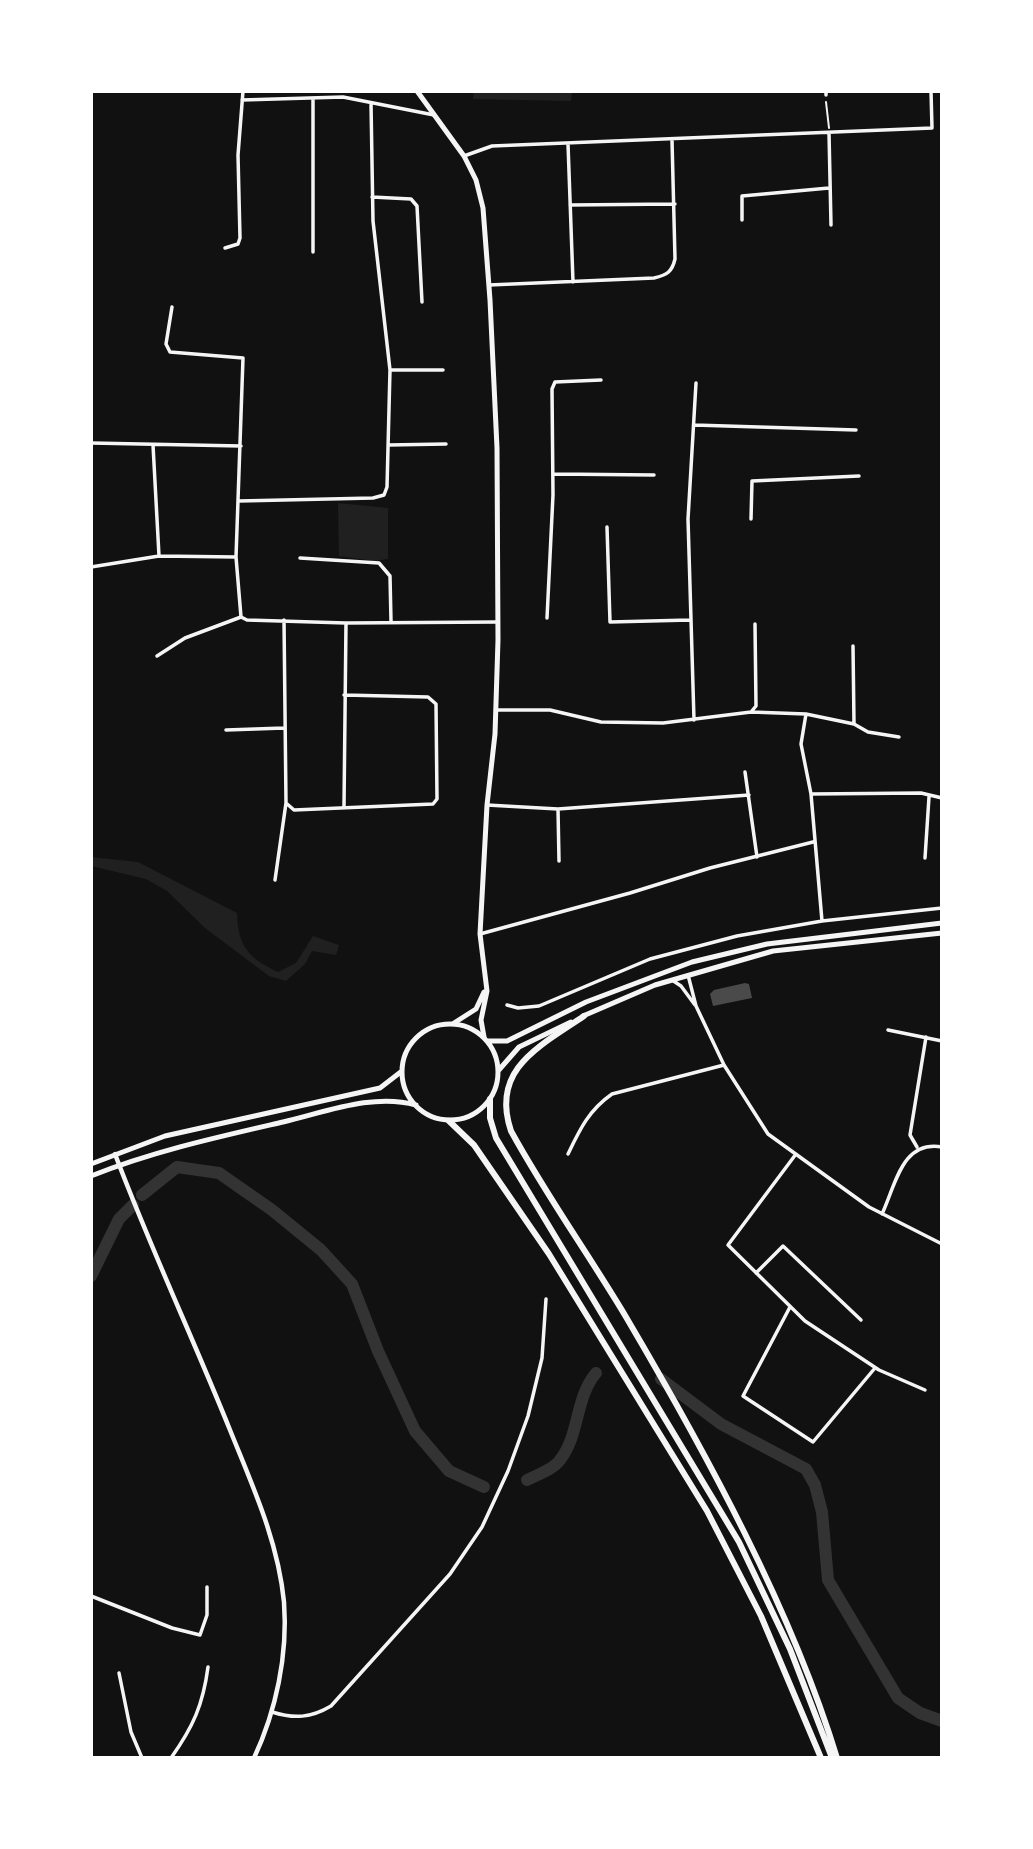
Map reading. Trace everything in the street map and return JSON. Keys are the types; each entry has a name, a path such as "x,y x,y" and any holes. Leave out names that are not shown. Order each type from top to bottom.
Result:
{"highway":[{"path":"584,1016 527,1055 514,1073 506,1106 511,1131 627,1319 705,1457 761,1571 822,1713 834,1758"},
{"path":"491,1099 490,1118 496,1138 745,1554 790,1649 834,1758"},
{"path":"449,1121 474,1145 549,1254 706,1511 761,1616 821,1758"}],"main road":[{"path":"417,91 464,156 476,180 483,208 489,285 497,448 497,622 496,710 487,805 481,934 487,983 481,1020 485,1039"},
{"path":"485,1039 507,1041 586,1002 692,962 780,942 942,923"},
{"path":"498,1071 519,1047 584,1016 687,974 773,951 942,933"},
{"path":"454,1023 476,1009 487,983"},
{"path":"454,1023 470,1028 485,1039 494,1051 498,1071 497,1084 491,1099 479,1111 464,1119 449,1121 434,1118 416,1105 404,1086 402,1071 411,1043 422,1032 437,1025 454,1023"},
{"path":"91,1164 166,1136 369,1092 386,1085 402,1071"},
{"path":"91,1176 201,1140 347,1107 382,1100 416,1105"}],"street":[{"path":"225,248 238,244 240,238 238,155 243,91"},
{"path":"343,91 343,97"},
{"path":"464,156 480,148 492,146 932,128 932,91"},
{"path":"242,100 343,97 434,115"},
{"path":"313,99 313,252"},
{"path":"239,501 373,498 384,495 387,487 390,370 372,197 371,103"},
{"path":"829,132 831,225"},
{"path":"489,285 654,278 673,269 676,259 671,140"},
{"path":"568,144 573,282"},
{"path":"742,220 742,196 830,188"},
{"path":"372,197 401,197 411,199 417,206 422,302"},
{"path":"570,205 675,204"},
{"path":"172,307 166,344 170,352 243,358 236,557 241,617"},
{"path":"390,370 443,370"},
{"path":"547,618 554,474 552,389 555,382 601,380"},
{"path":"694,720 688,519 696,383"},
{"path":"694,425 856,430"},
{"path":"91,443 241,446"},
{"path":"153,444 159,556"},
{"path":"388,445 446,444"},
{"path":"554,474 654,475"},
{"path":"751,519 752,481 859,475"},
{"path":"607,527 610,622 690,620"},
{"path":"91,567 159,556 236,557"},
{"path":"300,558 379,563 387,568 390,576 390,621"},
{"path":"157,656 185,638 241,617 346,623 497,622"},
{"path":"275,880 286,803 284,620"},
{"path":"344,806 346,623"},
{"path":"751,712 756,706 755,624"},
{"path":"853,646 854,724"},
{"path":"286,803 294,810 433,804 437,799 436,704 428,696 344,695"},
{"path":"496,710 550,710 601,722 694,720 751,712 806,714 854,724 868,732 899,737"},
{"path":"806,714 801,744 811,794 813,842 822,921"},
{"path":"226,730 284,729"},
{"path":"745,772 757,858"},
{"path":"811,794 921,793 942,798"},
{"path":"487,805 558,809 749,796"},
{"path":"925,858 929,797"},
{"path":"558,809 559,861"},
{"path":"481,934 710,868 813,842"},
{"path":"507,1005 518,1009 539,1006 650,959 737,936 822,921 942,908"},
{"path":"687,974 696,1006 724,1066 768,1134 883,1214 942,1244"},
{"path":"670,980 681,986 696,1006"},
{"path":"888,1030 942,1041"},
{"path":"917,1147 911,1135 926,1037"},
{"path":"568,1154 584,1120 597,1105 612,1094 724,1066"},
{"path":"883,1214 909,1154 917,1147 928,1144 942,1147"},
{"path":"116,1154 271,1534 284,1606 282,1650 272,1712 254,1758"},
{"path":"796,1154 728,1245 805,1321 875,1368 925,1390"},
{"path":"756,1273 783,1246 861,1320"},
{"path":"272,1712 289,1718 303,1717 317,1715 331,1706 403,1631 450,1574 482,1527 508,1471 528,1416 542,1358 546,1299"},
{"path":"790,1307 743,1396 813,1442 875,1368"},
{"path":"91,1596 172,1629 200,1635 206,1615 208,1587"},
{"path":"171,1758 198,1714 204,1699 208,1667"},
{"path":"119,1673 131,1732 142,1758"}],"path":[{"path":"826,93 829,132"}],"shaded area":[{"path":"474,91 572,91 571,101 473,99"},
{"path":"338,503 388,508 388,559 374,561 339,556"},
{"path":"91,857 138,862 237,913 240,934 247,950 259,962 278,972 296,963 313,936 339,945 336,955 312,951 305,964 286,981 269,976 205,928 167,891 146,879 91,866"}],"building":[{"path":"749,984 752,998 713,1006 710,994 714,990"}],"waterway":[{"path":"142,1195 177,1167 219,1173 272,1210 321,1250 352,1284 378,1351 415,1431 449,1471 484,1487"},
{"path":"91,1276 119,1219 133,1205"},
{"path":"527,1480 550,1469 560,1460 571,1439 584,1393 596,1373"},
{"path":"661,1379 721,1424 806,1469 815,1485 822,1512 828,1580 898,1698 920,1713 942,1721"}]}
